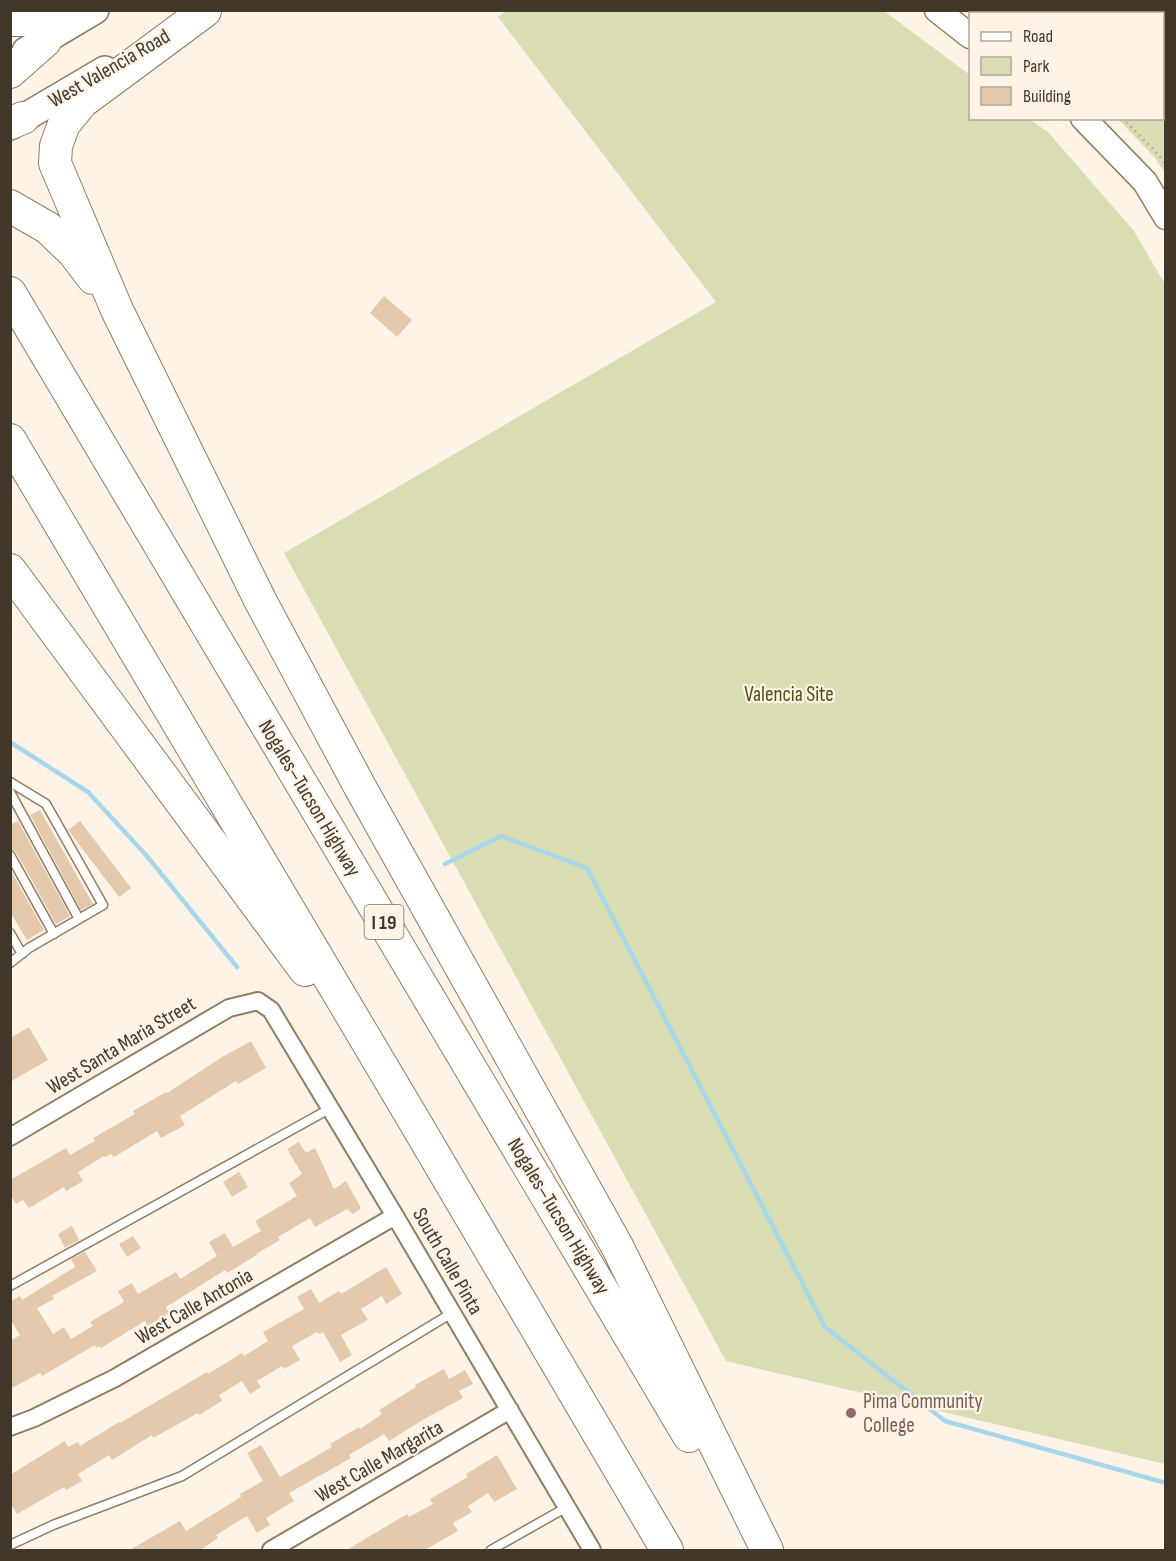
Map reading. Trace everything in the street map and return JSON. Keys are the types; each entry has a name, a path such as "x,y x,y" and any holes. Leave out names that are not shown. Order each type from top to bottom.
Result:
{"highway":[{"path":"10,20 25,20 70,10"},
{"path":"206,11 82,102 64,124 56,146 55,163 117,310 260,600 360,788 617,1246 767,1551"},
{"path":"10,72 45,41"},
{"path":"10,206 48,228 74,253 117,310"},
{"name":"Nogales–Tucson Highway","path":"10,293 757,1551"},
{"path":"10,440 667,1551"},
{"path":"10,570 412,1117"}],"main road":[{"path":"10,60 95,10"},
{"name":"West Valencia Road","path":"15,122 206,11"}],"street":[{"path":"937,10 969,35"},
{"path":"1085,120 1145,182 1166,217"},
{"name":"South Calle Pinta","path":"258,1001 271,1010 592,1551"},
{"name":"West Santa Maria Street","path":"10,1137 229,1008 258,1001"},
{"name":"West Calle Antonia","path":"10,1427 34,1419 115,1378 395,1216"},
{"name":"West Calle Margarita","path":"270,1551 510,1410"}],"lane":[{"path":"10,782 46,804 103,905 54,933 10,963"},
{"path":"10,792 79,919"},
{"path":"10,855 54,933"},
{"path":"10,933 22,954"},
{"path":"10,1286 330,1108"},
{"path":"10,1545 53,1525 182,1476 452,1313"},
{"path":"491,1551 567,1507"}],"path":[{"path":"1124,120 1166,164"}],"green space":[{"name":"Valencia Site","path":"506,11 884,11 969,74 969,120 1030,120 1048,132 1134,231 1165,284 1165,1464 726,1361 284,553 716,302 498,17"},
{"path":"1165,11 1165,173 1155,158 1119,120 1164,120 1164,12 983,12"}],"building":[{"path":"384,296 412,320 397,337 370,313"},
{"path":"40,810 93,904 81,910 30,815"},
{"path":"18,821 70,916 56,924 16,852 10,849 10,825"},
{"path":"80,821 131,888 119,897 68,830"},
{"path":"10,869 44,930 27,940 10,912"},
{"path":"29,1027 48,1060 10,1082 10,1038"},
{"path":"251,1041 266,1068 238,1084 236,1081 180,1116 185,1125 161,1138 157,1131 114,1157 111,1154 104,1156 78,1172 83,1181 66,1191 64,1187 29,1208 23,1200 16,1204 10,1194 10,1180 66,1148 70,1155 95,1141 93,1138 135,1114 133,1111 167,1093"},
{"path":"299,1142 306,1153 315,1148 334,1189 346,1181 361,1208 353,1214 347,1209 315,1227 310,1218 278,1237 280,1240 257,1255 227,1273 225,1270 166,1307 169,1313 147,1326 145,1321 101,1348 100,1346 96,1348 95,1345 42,1376 40,1373 10,1389 10,1341 20,1335 10,1319 10,1302 20,1296 22,1300 75,1267 71,1259 85,1252 97,1271 52,1296 54,1299 37,1308 53,1334 64,1327 71,1339 93,1326 90,1322 124,1302 118,1291 132,1283 138,1294 176,1272 180,1279 217,1256 209,1242 225,1233 233,1247 261,1231 255,1221 297,1196 289,1183 302,1174 287,1149"},
{"path":"239,1172 248,1187 232,1197 223,1182"},
{"path":"72,1226 79,1240 65,1248 58,1234"},
{"path":"133,1236 141,1248 127,1257 119,1244"},
{"path":"386,1267 402,1294 386,1304 382,1296 361,1309 368,1320 341,1335 352,1355 340,1362 323,1332 319,1334 317,1332 292,1346 300,1360 284,1369 282,1366 257,1381 261,1387 250,1394 242,1381 219,1395 222,1401 199,1415 198,1413 153,1438 152,1435 112,1460 109,1455 78,1474 82,1481 66,1490 64,1487 17,1514 10,1503 10,1475 65,1441 68,1447 78,1442 80,1446 207,1372 208,1374 242,1353 244,1356 268,1341 263,1332 304,1309 297,1297 311,1289 319,1303 339,1291 341,1294"},
{"path":"444,1369 449,1379 465,1370 473,1384 459,1391 463,1398 389,1441 384,1434 349,1455 351,1458 289,1493 294,1501 266,1518 270,1525 257,1533 247,1516 216,1535 218,1538 199,1551 128,1551 180,1521 186,1531 263,1481 247,1453 261,1445 280,1477 332,1447 330,1444 359,1427 360,1429 382,1414 379,1410 416,1387 415,1385"},
{"path":"497,1455 517,1489 494,1502 488,1493 468,1506 472,1512 453,1523 458,1531 423,1551 345,1551 407,1514 409,1517 433,1504 430,1499 468,1477 466,1474"}],"waterway":[{"path":"10,742 88,792 146,855 237,967"},
{"path":"445,864 501,836 587,868 825,1327 945,1421 1166,1483"}],"place":[{"name":"Pima Community College","path":"851,1413"}]}
